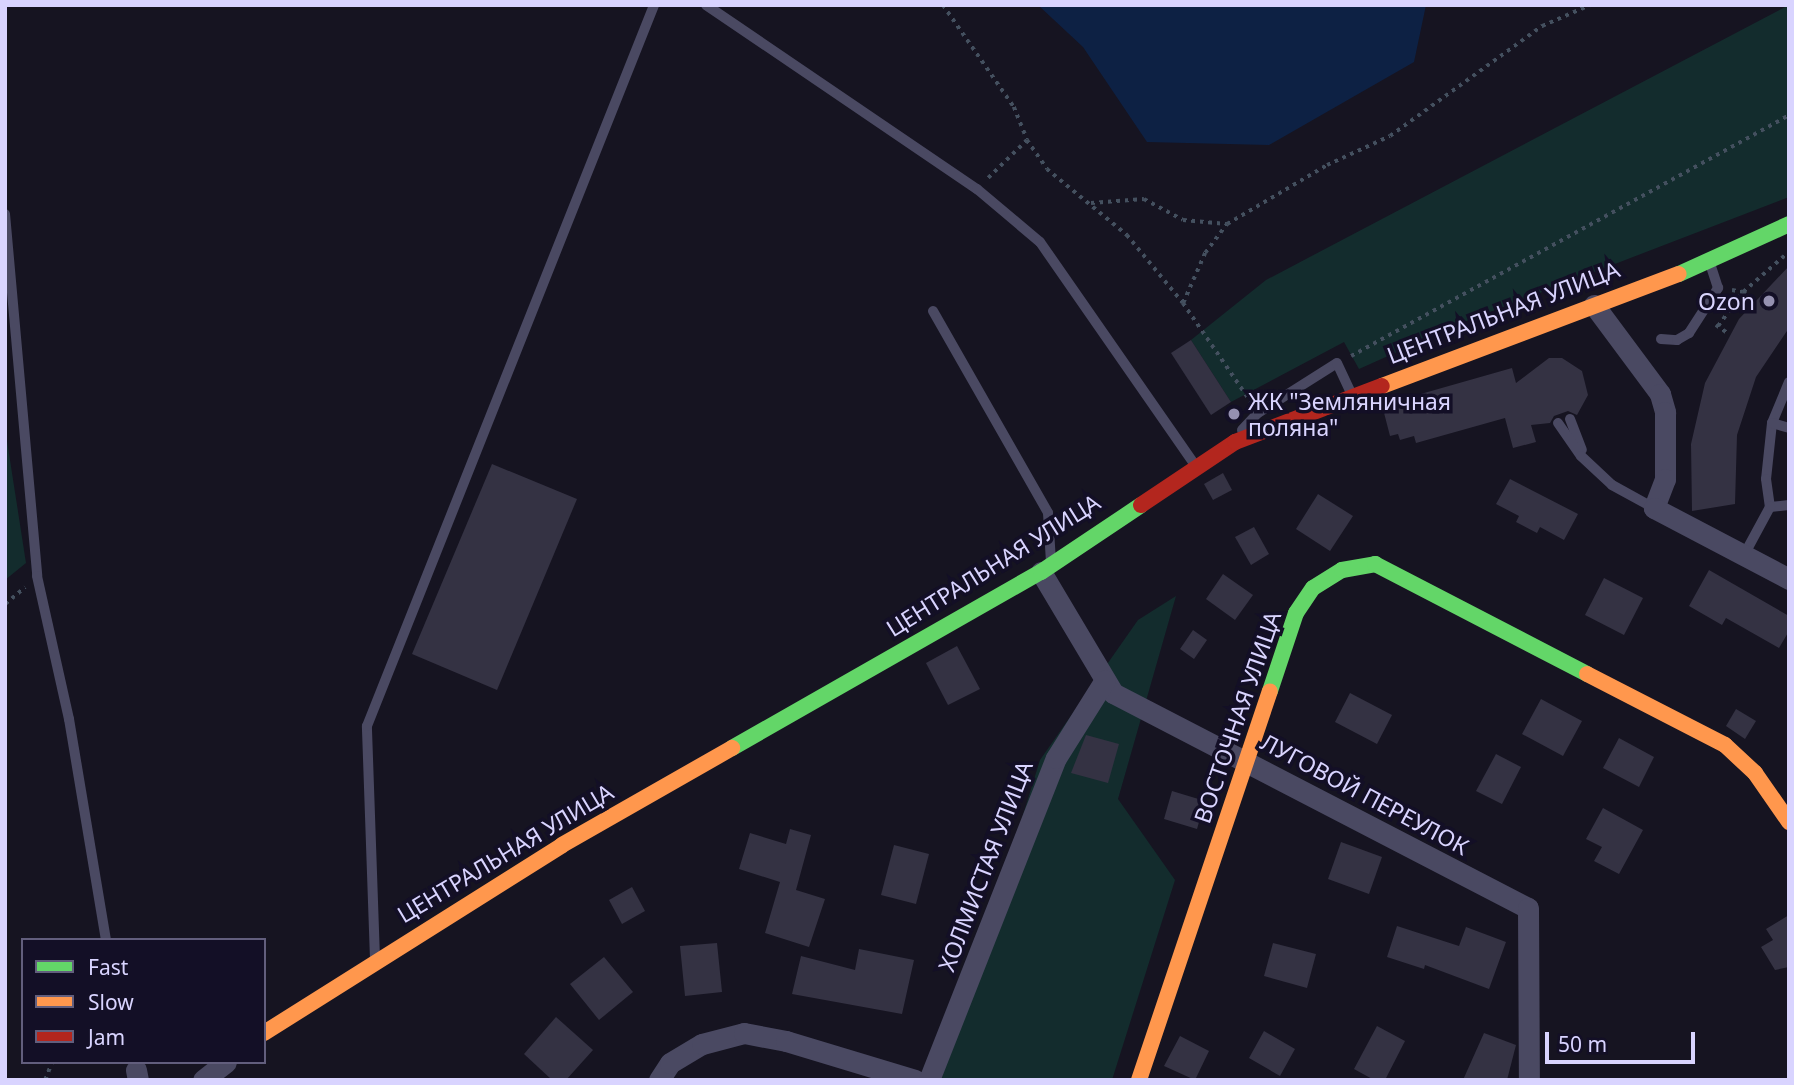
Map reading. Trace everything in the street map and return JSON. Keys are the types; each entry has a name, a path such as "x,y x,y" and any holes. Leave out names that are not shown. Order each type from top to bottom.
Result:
{"street":[{"name":"ЦЕНТРАЛЬНАЯ УЛИЦА","path":"266,1032 562,845 1046,568 1195,465 1235,442 1709,263 1789,224"},
{"path":"1594,305 1660,394 1665,412 1665,479 1654,508 1789,579"},
{"name":"ВОСТОЧНАЯ УЛИЦА","path":"1139,1080 1244,760 1296,613 1313,588 1342,570 1375,564 1725,745 1755,772 1789,822"},
{"name":"ЛУГОВОЙ ПЕРЕУЛОК","path":"1046,568 1113,693 1528,908 1529,1080"},
{"name":"ХОЛМИСТАЯ УЛИЦА","path":"929,1080 1056,758 1105,680"},
{"path":"659,1080 670,1063 702,1044 744,1033 786,1041 915,1080"},
{"path":"202,1080 223,1064"}],"lane":[{"path":"375,963 367,726 654,5"},
{"path":"706,5 977,189 1040,242 1195,465"},
{"path":"5,214 37,576 69,719 106,938"},
{"path":"1661,340 1677,340 1689,333 1702,315 1718,288 1709,263"},
{"path":"933,311 1048,513 1046,568"},
{"path":"1235,442 1258,413 1336,363 1353,396"},
{"path":"1744,555 1770,507 1766,469 1772,423 1789,382"},
{"path":"1570,419 1595,470"},
{"path":"1558,423 1595,470 1612,485 1654,508"},
{"path":"1772,423 1789,428"},
{"path":"1770,507 1789,505"}],"path":[{"path":"943,5 1014,107 1027,140 1047,169 1127,235 1183,303 1258,413"},
{"path":"1183,303 1205,253 1227,224 1327,165 1390,136 1542,26 1590,5"},
{"path":"1336,363 1789,115"},
{"path":"977,189 1027,140"},
{"path":"1089,203 1144,199 1184,220 1227,224"},
{"path":"1717,326 1743,292 1789,253"},
{"path":"1743,292 1754,301"},
{"path":"1702,315 1729,334"},
{"path":"5,604 37,576"}],"green space":[{"path":"1789,5 1789,197 1464,322 1359,369 1344,342 1231,402 1191,340 1266,280"},
{"path":"5,428 26,563 5,580"},
{"path":"1176,596 1118,799 1175,880 1112,1080 941,1080 1040,760 1138,620"}],"water":[{"path":"1038,5 1426,5 1414,62 1269,145 1147,142 1083,47"}],"building":[{"path":"1789,266 1789,328 1756,377 1737,435 1735,504 1692,511 1691,444 1705,383 1739,319"},
{"path":"1191,340 1231,402 1211,415 1171,353"},
{"path":"1549,358 1562,358 1582,371 1588,395 1577,415 1568,411 1554,416 1550,423 1531,425 1536,442 1513,448 1505,418 1416,443 1414,436 1400,440 1398,434 1390,436 1382,405 1512,368 1516,383"},
{"path":"492,464 577,499 497,690 412,654"},
{"path":"1223,473 1232,490 1213,500 1204,484"},
{"path":"1510,479 1578,514 1564,540 1540,527 1537,533 1516,522 1519,516 1496,504"},
{"path":"1318,494 1353,516 1330,551 1296,529"},
{"path":"1254,527 1269,554 1251,565 1235,537"},
{"path":"1709,570 1789,616 1789,631 1779,648 1726,618 1722,625 1689,606"},
{"path":"1223,574 1253,595 1235,620 1206,599"},
{"path":"1604,578 1643,598 1624,635 1585,615"},
{"path":"1193,630 1207,640 1194,659 1180,649"},
{"path":"957,646 980,689 948,705 926,663"},
{"path":"1350,693 1392,715 1377,744 1335,722"},
{"path":"1541,699 1582,721 1563,756 1522,734"},
{"path":"1736,709 1756,721 1745,739 1726,726"},
{"path":"1086,735 1119,744 1108,783 1071,773"},
{"path":"1619,738 1654,757 1639,787 1603,768"},
{"path":"1496,754 1521,767 1502,804 1476,791"},
{"path":"1172,791 1205,801 1197,829 1164,819"},
{"path":"1603,808 1643,830 1619,874 1594,861 1602,847 1586,839"},
{"path":"790,829 811,835 796,890 825,899 809,947 765,933 780,882 739,869 750,833 786,844"},
{"path":"1341,842 1382,857 1369,894 1328,879"},
{"path":"894,845 929,854 916,904 881,895"},
{"path":"632,887 645,911 622,924 609,900"},
{"path":"1789,915 1789,967 1775,970 1761,947 1773,940 1766,929"},
{"path":"1397,926 1459,946 1466,927 1506,942 1489,989 1425,965 1424,969 1387,957"},
{"path":"717,943 722,992 685,996 680,946"},
{"path":"1273,943 1316,954 1307,988 1264,976"},
{"path":"859,949 914,960 902,1014 792,994 801,956 855,970"},
{"path":"604,957 633,992 599,1020 570,984"},
{"path":"556,1017 593,1050 566,1080 552,1080 524,1054"},
{"path":"1377,1026 1405,1041 1385,1080 1374,1080 1354,1069"},
{"path":"1264,1031 1295,1049 1280,1076 1249,1058"},
{"path":"1484,1033 1516,1045 1507,1080 1463,1080"},
{"path":"1180,1036 1209,1051 1195,1080 1164,1066"}],"traffic: fast":[{"path":"1679,274 1789,224"},
{"path":"732,748 1041,572 1141,505"},
{"path":"1270,691 1296,613 1313,588 1342,570 1375,564 1587,674"}],"traffic: slow":[{"path":"1382,386 1679,274"},
{"path":"1587,674 1725,745 1755,773 1789,822"},
{"path":"1139,1080 1270,691"},
{"path":"266,1032 562,845 732,748"}],"traffic: jam":[{"path":"1141,505 1235,442 1382,386"}],"place":[{"name":"Ozon","path":"1769,301"},
{"name":"ЖК \"Земляничная поляна\"","path":"1234,414"}]}
